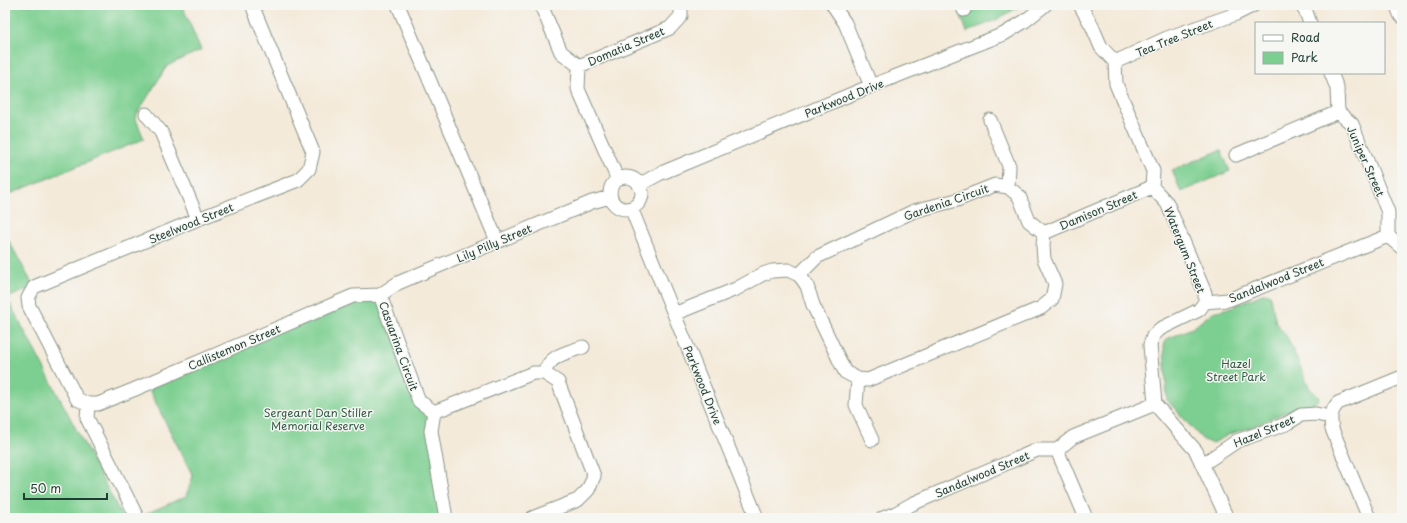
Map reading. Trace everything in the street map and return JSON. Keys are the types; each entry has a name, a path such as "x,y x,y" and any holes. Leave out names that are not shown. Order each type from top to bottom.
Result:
{"main road":[{"path":"1398,5 1402,15"}],"street":[{"name":"Steelwood Street","path":"88,404 77,399 29,306 28,298 34,287 198,219 298,180 309,169 313,152 254,10 255,5"},
{"path":"398,5 497,241"},
{"path":"541,5 561,52 579,66 578,89 618,180"},
{"name":"Domatia Street","path":"579,66 670,28 681,16 681,5"},
{"path":"833,5 845,23 871,86"},
{"name":"Parkwood Drive","path":"639,185 659,174 871,86 1004,34 1025,21 1045,5"},
{"path":"1080,5 1092,26 1101,47 1115,62 1116,84 1153,171 1152,187"},
{"name":"Tea Tree Street","path":"1115,62 1167,38 1236,14 1254,5"},
{"path":"1301,5 1306,12 1310,22"},
{"path":"1236,155 1338,112 1337,88 1331,74"},
{"name":"Juniper Street","path":"1338,112 1352,124 1388,212 1388,236"},
{"path":"146,114 161,132 198,219"},
{"path":"674,314 736,289 763,274 772,271 788,270 799,275 807,286 813,305 845,372 858,379 868,380 1041,308 1052,298 1055,284 1044,259 1044,233 1029,221 1018,196 1008,187 1009,166 990,120"},
{"path":"630,178 639,185 642,196 632,208 619,208 610,197 611,188 618,180 630,178"},
{"name":"Gardenia Circuit","path":"799,275 817,257 914,211 957,200 995,185 1008,187"},
{"name":"Damison Street","path":"1044,233 1152,187"},
{"name":"Watergum Street","path":"1152,187 1167,203 1205,293 1205,302"},
{"name":"Lily Pilly Street","path":"380,295 398,283 592,202 610,197"},
{"name":"Parkwood Drive","path":"632,208 757,518"},
{"path":"1388,236 1402,248"},
{"name":"Sandalwood Street","path":"1205,302 1228,300 1388,236"},
{"name":"Callistemon Street","path":"88,404 98,404 133,390 353,296 380,295"},
{"name":"Casuarina Circuit","path":"380,295 419,401 434,412"},
{"path":"1205,302 1199,310 1160,329 1153,336 1150,345 1155,404 1196,451 1226,518"},
{"path":"544,373 546,365 552,358 583,347"},
{"path":"446,518 431,431 434,412 533,373 544,373 558,382 594,476 588,490 578,500 532,518"},
{"path":"1369,518 1332,429 1330,417 1332,411 1338,403 1402,377"},
{"path":"858,379 856,405 872,440"},
{"path":"88,404 87,418 136,515"},
{"path":"1086,518 1057,450 1073,437 1155,404"},
{"name":"Hazel Street","path":"1203,464 1236,441 1286,424 1301,415 1316,414 1330,417"},
{"name":"Sandalwood Street","path":"883,518 898,515 912,504 1037,450 1057,450"}],"green space":[{"path":"5,5 182,5 201,50 167,66 135,117 144,139 5,196"},
{"path":"962,5 1022,5 998,19 967,32 960,13"},
{"path":"1221,150 1230,171 1181,192 1172,170"},
{"path":"5,234 34,287 7,298 123,518 5,518"},
{"name":"Hazel Street Park","path":"1265,293 1270,295 1276,323 1287,337 1310,389 1318,396 1319,399 1310,406 1299,407 1288,411 1210,443 1202,439 1167,400 1164,345 1167,339 1194,327 1213,312 1229,308"},
{"name":"Sergeant Dan Stiller Memorial Reserve","path":"380,295 419,401 434,412 446,518 137,518 186,496 193,476 146,384 353,296"}]}
